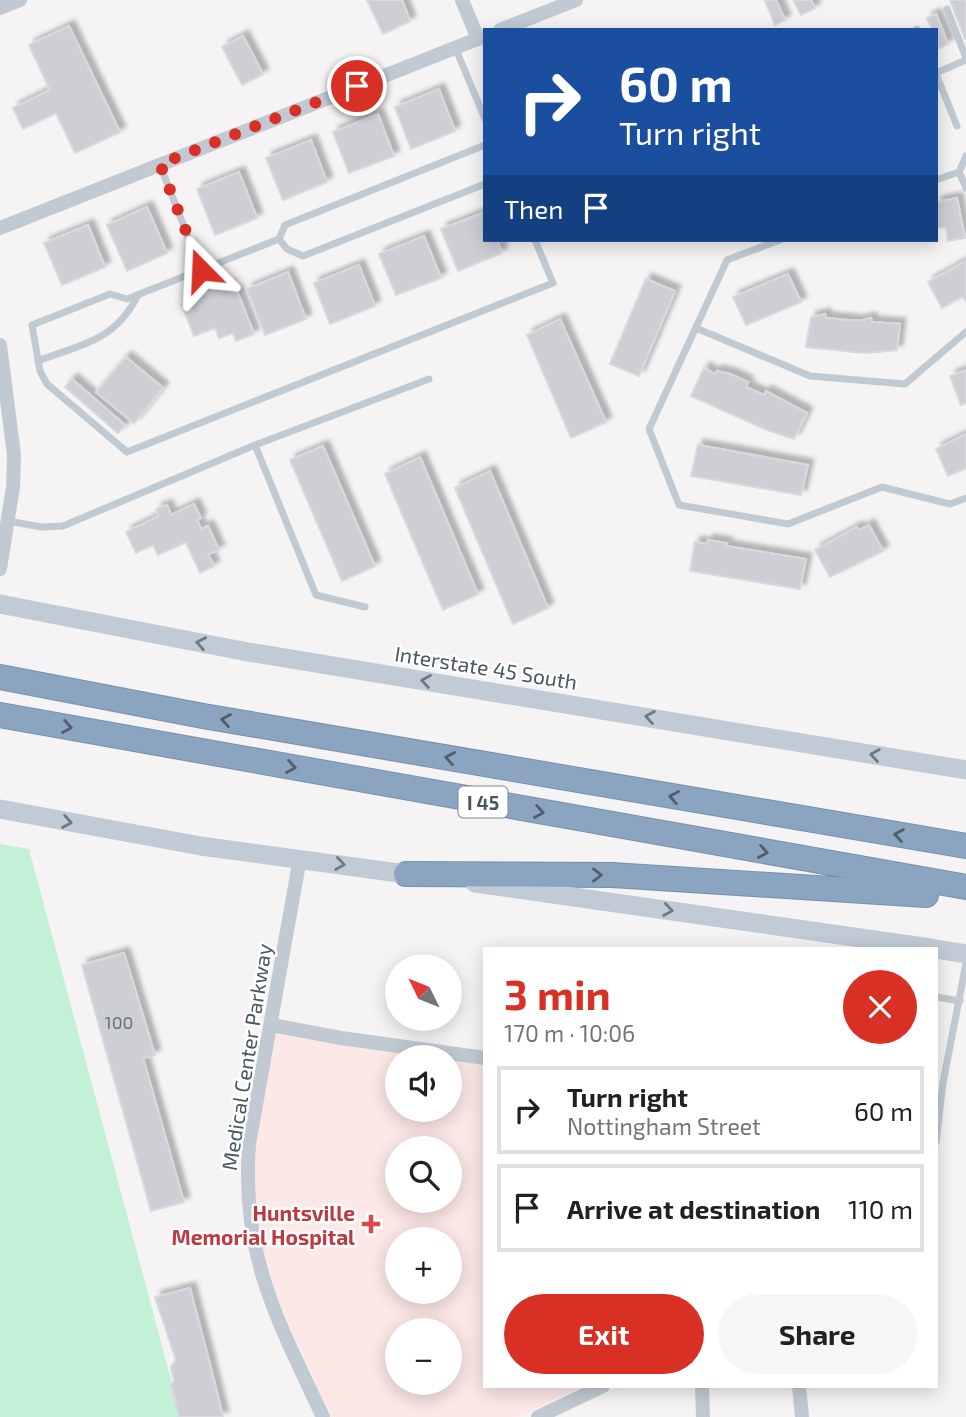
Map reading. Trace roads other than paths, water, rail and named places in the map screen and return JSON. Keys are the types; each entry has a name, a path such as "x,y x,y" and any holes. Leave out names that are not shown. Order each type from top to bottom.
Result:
{"highway":[{"name":"I 45","path":"0,677 203,716 966,846"},
{"name":"I 45","path":"0,715 966,887"},
{"path":"406,874 612,875 966,898"}],"main road":[{"name":"Interstate 45 South","path":"0,604 248,652 966,770"},
{"path":"0,809 201,846 300,858 834,941 917,947"},
{"path":"938,949 966,954"}],"street":[{"path":"0,8 20,0"},
{"path":"0,228 481,37 462,0"},
{"path":"505,28 576,0"},
{"path":"0,345 4,405 14,455 0,569"},
{"name":"Medical Center Parkway","path":"300,858 249,1144 246,1186 255,1254 268,1295 323,1417"},
{"path":"272,1025 341,1038 483,1058"},
{"path":"538,1417 599,1388"},
{"path":"702,1388 704,1417"},
{"path":"799,1388 803,1417"}],"lane":[{"path":"938,72 966,59 947,9"},
{"path":"455,47 483,114"},
{"path":"938,78 957,126"},
{"path":"483,146 285,225 279,239 201,270 127,299 110,294 32,325 38,361 47,384 127,452 553,283 536,242"},
{"path":"938,179 959,172 966,156"},
{"path":"160,164 201,270"},
{"path":"959,172 966,188"},
{"path":"279,239 287,249 303,257 483,185"},
{"path":"775,242 727,260 649,429 679,505 788,524 882,487 950,504 966,498"},
{"path":"38,361 109,333 129,313 138,295"},
{"path":"695,328 810,376 905,384 966,332"},
{"path":"8,521 41,527 63,526 255,445 429,379"},
{"path":"255,445 316,595 365,607"},
{"path":"938,1112 940,1082 962,998 966,963"},
{"path":"938,997 962,998"}],"place":[{"name":"Huntsville Memorial Hospital","path":"371,1224"}]}
